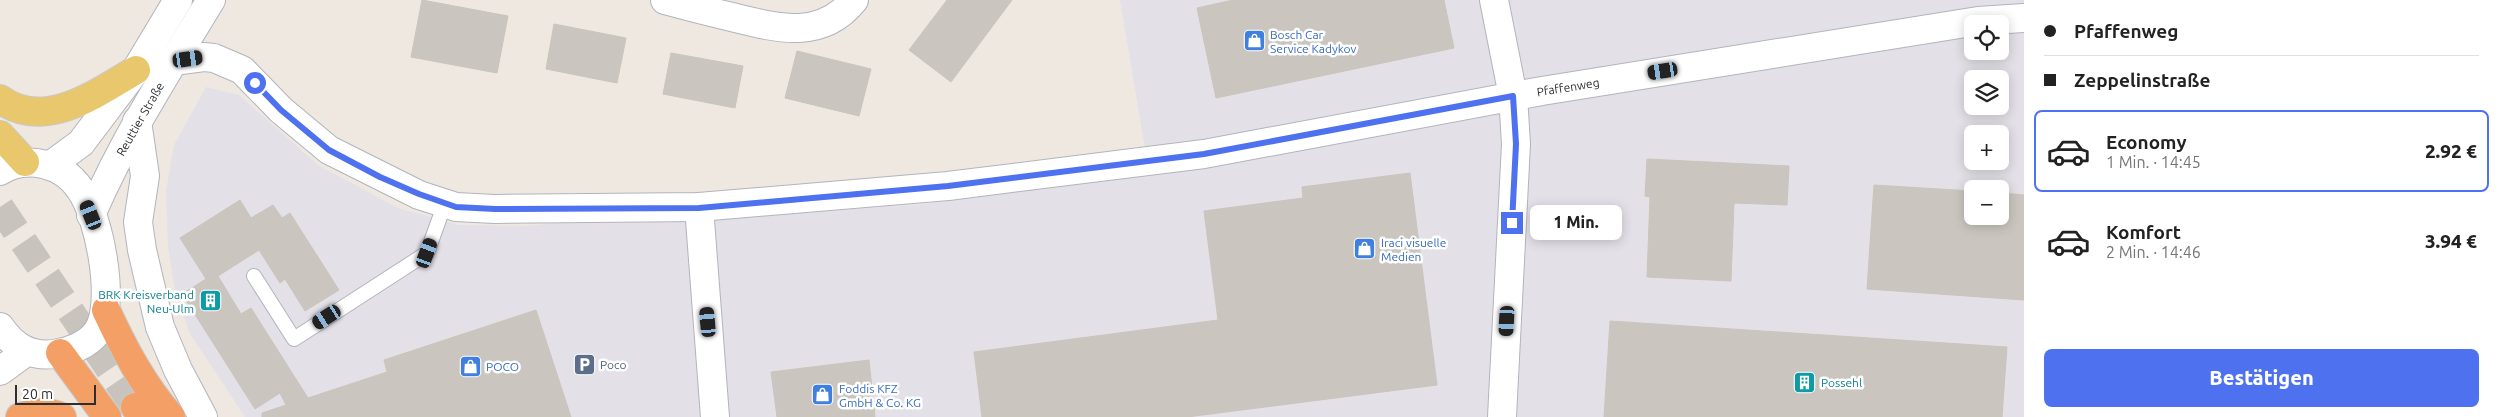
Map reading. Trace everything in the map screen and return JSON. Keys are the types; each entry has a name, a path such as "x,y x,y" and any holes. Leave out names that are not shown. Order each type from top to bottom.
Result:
{"highway":[{"path":"106,310 125,351 151,394 171,417"},
{"path":"60,353 107,417"},
{"path":"20,417 39,412 52,413 62,417"}],"main road":[{"path":"0,99 21,109 50,111 73,105 143,60"},
{"path":"0,135 25,166"}],"street":[{"path":"25,166 81,143 143,60 178,0"},
{"name":"Reuttier Straße","path":"91,215 110,171 137,121 211,0"},
{"path":"665,0 783,30 808,28 823,22 845,10 854,0"},
{"path":"1494,0 1513,96 1516,144 1499,417"},
{"name":"Pfaffenweg","path":"173,61 204,57 214,58 242,70 281,110 329,150 380,177 456,207 495,209 699,208 948,186 1204,154 1513,96 1978,21 2024,18"},
{"path":"137,121 145,176 138,222 142,250 160,327 178,370 203,417"},
{"path":"0,327 6,335 26,352 44,355 60,353 80,346 97,332 106,310 107,287 91,215 81,190 70,178 25,166"},
{"path":"699,208 715,417"},
{"path":"0,371 26,352"}],"lane":[{"path":"143,60 173,61"},
{"path":"254,276 294,338 427,253 445,203"}],"shaded area":[{"path":"1120,0 2024,0 2024,417 245,417 189,332 174,285 168,247 166,191 174,145 206,87 239,95 318,165 400,209 457,225 527,226 583,220 729,218 925,204 1149,172"}],"building":[{"path":"422,0 508,16 497,73 411,57"},
{"path":"947,0 1012,0 951,82 909,50"},
{"path":"1233,0 1444,0 1454,48 1216,98 1197,8"},
{"path":"554,24 626,38 617,83 546,69"},
{"path":"797,51 871,69 859,116 785,98"},
{"path":"671,53 743,66 735,108 663,94"},
{"path":"1647,159 1789,166 1787,205 1734,203 1731,281 1647,277 1650,197 1645,196"},
{"path":"1410,173 1437,385 1187,417 982,417 974,352 1218,320 1204,211 1303,198 1302,187"},
{"path":"1874,185 1964,191 1964,225 2009,225 2009,194 2024,195 2024,300 1867,289"},
{"path":"240,200 251,218 273,205 282,218 290,213 339,290 305,311 285,279 280,283 259,250 218,276 241,314 251,308 308,398 387,372 384,360 536,310 571,417 262,417 262,413 286,405 280,393 255,409 182,294 206,279 180,238"},
{"name":"Possehl","path":"1610,321 2007,347 2002,417 1604,417"},
{"name":"Foddis KFZ GmbH & Co. KG","path":"869,360 875,417 777,417 771,372"}],"tunnel":[{"path":"0,207 135,407"}],"place":[{"name":"Bosch Car Service Kadykov","path":"1254,41"},
{"name":"Iraci visuelle Medien","path":"1365,249"},
{"name":"BRK Kreisverband Neu-Ulm","path":"210,301"},
{"name":"Poco","path":"584,364"},
{"name":"POCO","path":"470,366"},
{"name":"Possehl","path":"1805,382"},
{"name":"Foddis KFZ GmbH & Co. KG","path":"823,395"}],"route":[{"path":"255,83 281,110 329,150 380,177 456,207 495,209 699,208 948,186 1204,154 1513,96 1516,144 1512,223"}]}
